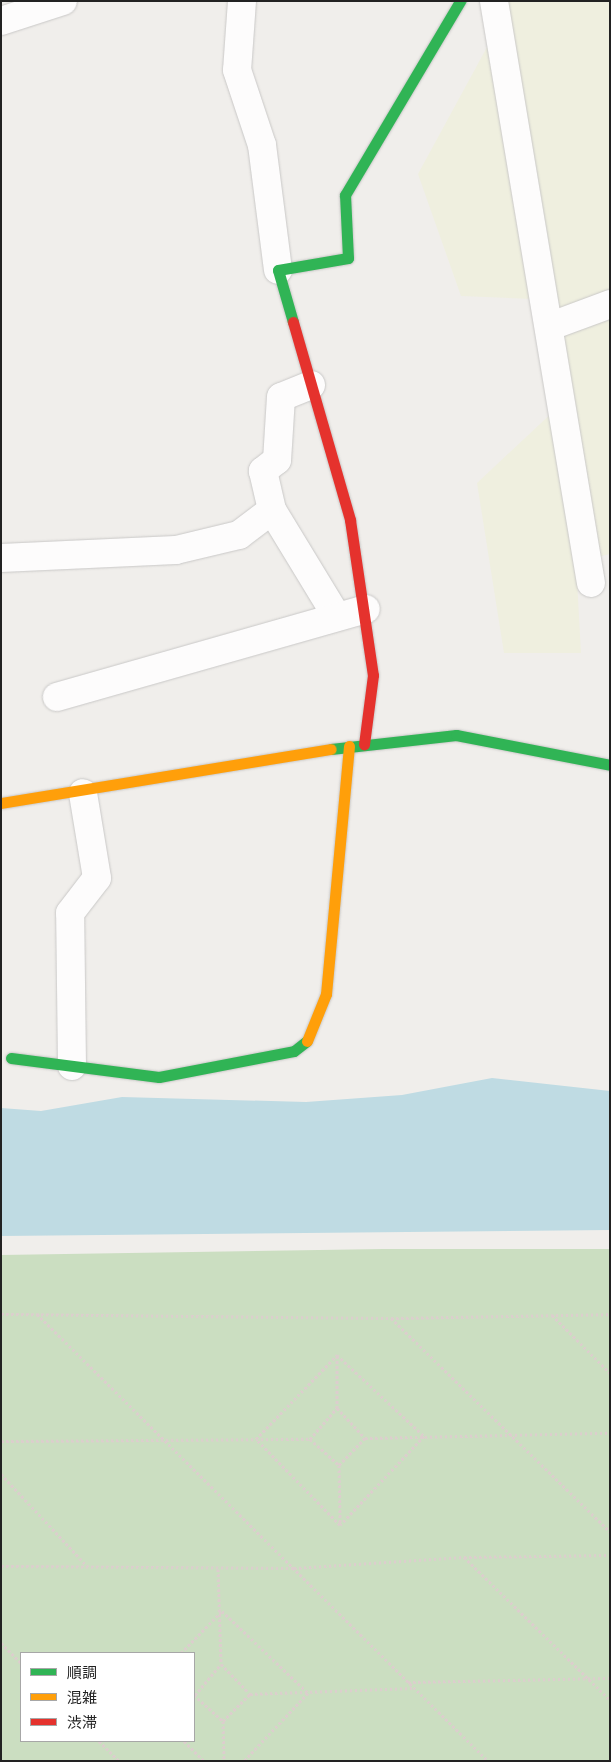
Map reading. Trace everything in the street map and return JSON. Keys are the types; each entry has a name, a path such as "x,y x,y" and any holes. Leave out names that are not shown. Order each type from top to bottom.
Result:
{"street":[{"path":"1,21 63,1"},
{"path":"242,1 237,70 262,145 278,270 350,520 366,609 372,675 364,744"},
{"path":"278,270 348,258 345,195 460,1"},
{"path":"494,1 551,326 590,583"},
{"path":"551,326 610,304"},
{"path":"311,385 281,397 277,460 263,471 272,510 337,617"},
{"path":"1,558 176,550 239,535 272,510"},
{"path":"57,697 366,609"},
{"path":"1,803 83,793 349,746 456,735 610,765"},
{"path":"11,1058 159,1077 294,1051 312,1036 326,994 349,746"},
{"path":"72,1066 70,913 97,878 83,793"}],"path":[{"path":"1,1314 391,1318 610,1314"},
{"path":"37,1314 488,1761"},
{"path":"552,1315 610,1373"},
{"path":"391,1318 508,1436 610,1532"},
{"path":"256,1439 337,1355"},
{"path":"337,1355 424,1436"},
{"path":"310,1439 336,1408 337,1355"},
{"path":"336,1408 365,1438"},
{"path":"340,1525 339,1465 365,1438 610,1434"},
{"path":"340,1525 424,1436"},
{"path":"256,1439 340,1525"},
{"path":"1,1441 310,1439 339,1465"},
{"path":"1,1474 90,1570"},
{"path":"1,1566 90,1570 294,1568 464,1557 610,1555"},
{"path":"464,1557 610,1700"},
{"path":"195,1694 221,1664 222,1611 218,1569"},
{"path":"182,1652 222,1611"},
{"path":"222,1611 308,1693"},
{"path":"1,1643 20,1662"},
{"path":"221,1664 250,1694"},
{"path":"407,1682 610,1678"},
{"path":"224,1761 223,1721 250,1694 414,1688"},
{"path":"244,1761 308,1693"},
{"path":"195,1696 223,1721"},
{"path":"100,1742 119,1761"},
{"path":"185,1742 204,1761"}],"green space":[{"path":"504,1 610,1 610,554 576,562 581,653 504,653 477,483 572,394 558,300 461,296 418,174 505,14"},
{"path":"383,1249 610,1249 610,1761 1,1761 1,1255"}],"water":[{"path":"492,1078 610,1091 610,1230 1,1236 1,1108 41,1111 122,1097 306,1102 402,1095"}],"traffic: fast":[{"path":"293,322 278,270 348,258 345,195 460,1"},
{"path":"331,749 456,735 610,765"},
{"path":"11,1058 159,1077 294,1051 307,1041"}],"traffic: slow":[{"path":"307,1041 326,994 349,746"},
{"path":"1,803 331,749"}],"traffic: jam":[{"path":"293,322 350,520 373,675 364,744"}]}
